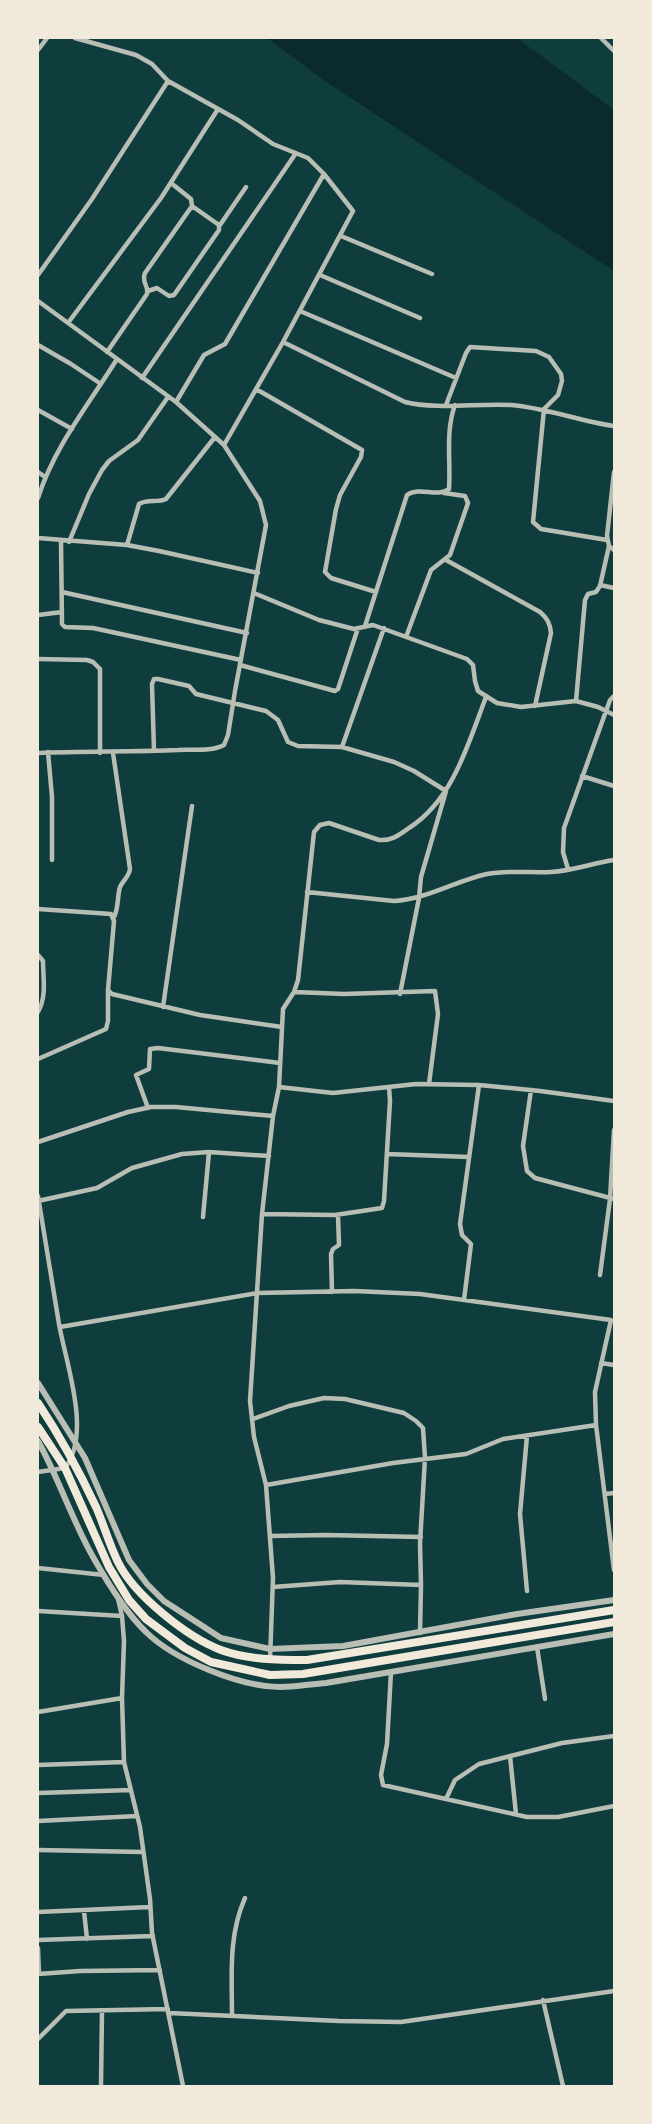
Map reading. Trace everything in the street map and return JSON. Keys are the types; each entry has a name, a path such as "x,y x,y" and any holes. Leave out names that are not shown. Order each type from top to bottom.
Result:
{"main road":[{"path":"38,1403 73,1459 119,1564 145,1598 170,1619 221,1650 270,1660 307,1660 615,1610"},
{"path":"38,1427 65,1468 109,1567 129,1600 146,1618 185,1648 211,1662 270,1675 331,1671 615,1622"}],"street":[{"path":"38,50 47,38"},
{"path":"75,38 136,55 152,64 168,81 238,120 273,144 308,158 324,174 353,211 284,342 224,445"},
{"path":"601,38 615,51"},
{"path":"38,275 40,266 92,199 168,81"},
{"path":"68,323 171,183 218,109"},
{"path":"142,378 296,153"},
{"path":"176,402 204,355 225,344 324,174"},
{"path":"148,291 143,280 145,273 192,206 191,199 171,183"},
{"path":"106,352 148,291 157,288 169,296 174,295 246,187"},
{"path":"192,206 220,225"},
{"path":"341,236 432,274"},
{"path":"320,275 420,318"},
{"path":"38,301 176,402 224,445 260,501 265,516 266,531 228,735 224,745 215,748 113,753 38,753"},
{"path":"300,310 456,378"},
{"path":"284,342 399,400 414,404 512,405 544,409 615,426"},
{"path":"38,345 101,384"},
{"path":"446,405 470,347 541,351 549,357 558,369 562,381 558,395 544,409 533,522 541,529 608,543 615,550"},
{"path":"38,498 56,454 117,359"},
{"path":"256,389 362,450 361,457 340,495 325,572 331,578 376,592"},
{"path":"69,542 89,494 102,470 115,456 138,440 168,397"},
{"path":"444,493 449,489 449,436 455,405"},
{"path":"38,410 72,429"},
{"path":"127,545 139,504 144,501 166,499 215,436"},
{"path":"38,472 45,477"},
{"path":"576,700 585,600 588,594 596,592 600,585 611,523 615,472"},
{"path":"365,626 407,495 416,491 465,496 468,500 450,555 431,570 406,637"},
{"path":"38,538 69,542 103,542 159,550 258,573"},
{"path":"61,541 62,624 64,627 93,628 241,662 335,691 338,689 358,628"},
{"path":"446,560 546,617 551,633 535,706"},
{"path":"600,585 615,588"},
{"path":"62,592 247,633"},
{"path":"254,593 319,620 349,628 373,625 384,628 471,662 478,691 508,706 535,706 576,700 615,715"},
{"path":"38,615 62,612"},
{"path":"342,747 384,628"},
{"path":"38,659 87,660 96,664 100,669 100,753"},
{"path":"154,751 152,684 154,679 189,686 196,694 258,708 274,716 288,742 298,746 342,747 405,766 446,791"},
{"path":"568,869 563,852 564,828 610,700 615,696"},
{"path":"400,994 419,898 420,877 446,791 464,755 486,697"},
{"path":"48,752 52,797 52,860"},
{"path":"38,1059 106,1029 108,1022 108,990 114,917 118,908 121,884 130,869 113,753"},
{"path":"582,776 615,786"},
{"path":"270,1660 273,1587 270,1536 266,1485 254,1437 250,1401 262,1214 273,1116 279,1087 284,1005 294,992 298,980 312,841 314,832 320,825 329,823 379,840 395,838 420,821 446,791"},
{"path":"163,1007 192,806"},
{"path":"307,892 394,901 419,898 460,882 490,874 518,871 553,872 615,860"},
{"path":"38,909 108,913 114,917"},
{"path":"38,955 43,961 44,994 43,1003 38,1012"},
{"path":"108,990 116,996 200,1015 282,1027"},
{"path":"294,992 400,994 432,990 437,993 438,1014 429,1084"},
{"path":"148,1107 136,1076 149,1069 150,1049 158,1048 280,1063"},
{"path":"279,1087 333,1093 429,1084 479,1085 615,1101"},
{"path":"464,1300 471,1244 462,1235 460,1224 479,1085"},
{"path":"262,1214 338,1215 382,1208 391,1097 389,1087"},
{"path":"531,1090 523,1146 526,1171 534,1178 612,1199"},
{"path":"38,1142 148,1107 177,1107 273,1116"},
{"path":"600,1275 612,1199 615,1130"},
{"path":"38,1472 65,1468 73,1459 75,1441 73,1384 60,1327 38,1198 97,1188 132,1168 182,1154 209,1152 269,1156"},
{"path":"203,1217 209,1152"},
{"path":"387,1154 469,1157"},
{"path":"332,1292 330,1254 339,1245 338,1215"},
{"path":"60,1327 257,1293 332,1292 420,1294 613,1321 595,1392 596,1425 615,1570"},
{"path":"601,1364 615,1365"},
{"path":"38,1383 75,1441 129,1560 147,1584 164,1601 221,1638 270,1649 343,1646 517,1614 615,1600"},
{"path":"253,1419 309,1401 324,1398 345,1399 404,1413 416,1420 423,1428 425,1458 420,1633"},
{"path":"266,1485 425,1458 466,1454 503,1439 596,1425"},
{"path":"527,1436 520,1514 527,1591"},
{"path":"38,1441 54,1470 77,1526 104,1575 146,1633 170,1651 216,1674 280,1687 326,1683 615,1634"},
{"path":"605,1494 615,1493"},
{"path":"270,1536 421,1537"},
{"path":"109,1567 122,1616 124,1762 137,1816 153,1936 183,2086"},
{"path":"38,1568 104,1575"},
{"path":"273,1587 360,1582 421,1585"},
{"path":"38,1611 122,1616"},
{"path":"537,1647 545,1699"},
{"path":"391,1672 390,1712 381,1781 383,1785 446,1800 546,1818 615,1806"},
{"path":"268,1685 270,1675"},
{"path":"38,1712 122,1698"},
{"path":"446,1800 454,1780 478,1764 562,1743 615,1736"},
{"path":"510,1756 516,1814"},
{"path":"38,1765 124,1762"},
{"path":"38,1793 131,1790"},
{"path":"38,1821 137,1816"},
{"path":"38,1850 143,1852"},
{"path":"232,2016 233,1936 237,1916 245,1898"},
{"path":"38,1912 150,1907"},
{"path":"84,1911 87,1939"},
{"path":"38,1940 153,1936"},
{"path":"38,1948 38,1974 160,1970"},
{"path":"38,2039 66,2011 168,2011 232,2016 401,2022 615,1991"},
{"path":"543,2000 563,2086"},
{"path":"101,2086 102,2010"}],"water":[{"path":"267,38 517,38 614,110 614,271 325,81"}]}
